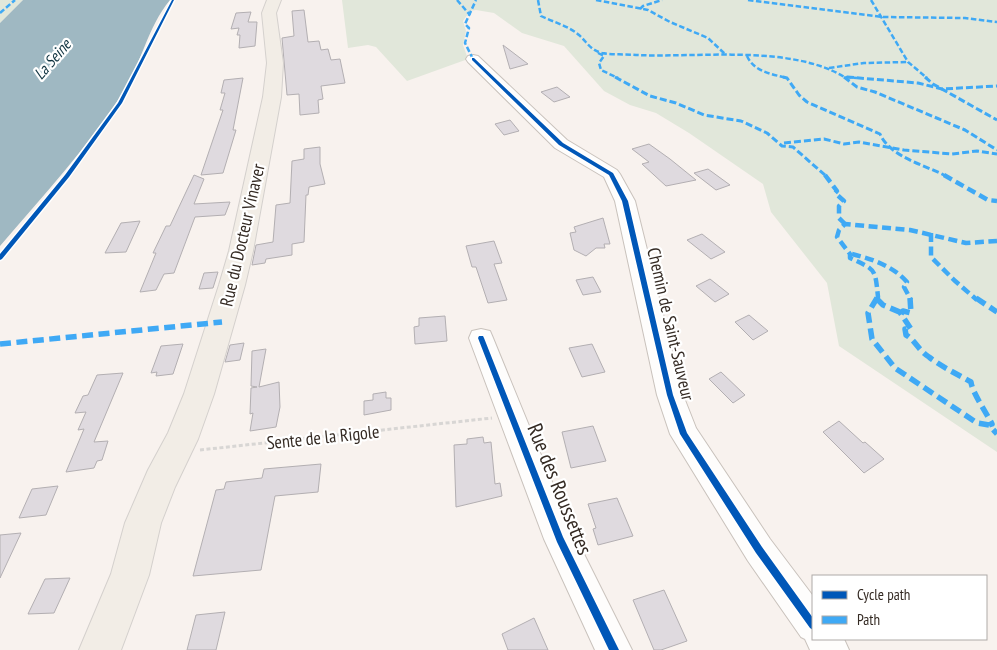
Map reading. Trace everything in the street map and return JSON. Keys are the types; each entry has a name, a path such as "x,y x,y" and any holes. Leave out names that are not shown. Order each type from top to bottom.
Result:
{"main road":[{"name":"Rue du Docteur Vinaver","path":"100,650 130,575 143,523 160,481 188,444 243,242 273,90 275,63 274,8"}],"street":[{"name":"Chemin de Saint-Sauveur","path":"473,59 562,144 611,174 616,181 625,201 634,231 670,395 684,434 760,550 812,624"},
{"name":"Rue des Roussettes","path":"481,338 560,539 614,650"}],"shaded area":[{"path":"0,0 23,0 0,23"},
{"path":"342,0 997,0 997,452 839,346 827,283 771,212 763,184 689,133 656,113 630,105 604,91 564,46 522,33 494,13 470,11 463,21 466,31 463,45 468,59 407,81 376,47 368,45 348,48"}],"water":[{"name":"La Seine","path":"23,0 170,0 150,33 130,80 110,112 65,171 0,246 0,23"}],"building":[{"path":"304,10 308,42 319,41 321,50 328,49 331,60 340,59 345,83 321,86 323,99 318,100 319,113 300,115 299,94 287,95 282,38 294,36 292,11"},
{"path":"251,12 248,22 257,22 255,46 239,48 240,35 237,35 239,28 231,29 236,13"},
{"path":"503,45 528,64 510,69"},
{"path":"243,78 233,130 236,130 223,173 201,175 223,110 220,110 225,93 221,93 224,80"},
{"path":"557,87 570,97 554,102 541,92"},
{"path":"510,120 519,131 504,135 495,124"},
{"path":"649,144 696,180 666,186 642,164 649,162 632,149"},
{"path":"320,147 320,164 325,184 309,187 308,195 306,195 304,242 292,244 292,255 266,259 265,263 252,265 256,245 273,242 276,205 290,203 292,161 304,159 304,149"},
{"path":"708,169 730,185 716,190 694,173"},
{"path":"194,175 204,179 194,204 230,202 225,215 195,217 174,273 164,274 156,290 140,292 156,253 153,253 166,226 170,226"},
{"path":"603,218 610,244 604,244 605,248 596,248 586,256 574,250 570,233 576,232 574,227"},
{"path":"140,221 126,252 105,253 121,223"},
{"path":"702,234 725,252 711,259 687,240"},
{"path":"494,241 502,263 494,264 507,300 488,303 476,267 472,267 466,246"},
{"path":"218,272 213,288 199,289 204,273"},
{"path":"593,277 601,292 583,295 576,280"},
{"path":"710,279 729,294 715,302 696,286"},
{"path":"749,315 768,331 753,340 735,322"},
{"path":"445,316 447,341 415,344 414,327 419,326 419,318"},
{"path":"244,343 240,360 225,362 230,345"},
{"path":"183,344 173,374 156,376 157,372 151,373 161,346"},
{"path":"592,344 605,372 582,377 569,348"},
{"path":"266,349 259,387 279,382 280,407 276,427 250,431 253,413 250,414 251,388 257,387 251,386 252,351"},
{"path":"721,372 745,395 733,403 709,379"},
{"path":"123,373 94,442 108,441 102,460 97,461 94,468 66,472 84,429 78,430 86,412 75,413 83,396 88,395 97,375"},
{"path":"386,392 386,398 391,398 391,410 364,415 364,401 373,400 373,394"},
{"path":"839,421 884,459 864,473 823,432"},
{"path":"593,426 606,461 571,468 562,432"},
{"path":"483,437 484,443 491,442 495,484 500,483 502,496 456,507 454,445 467,444 467,439"},
{"path":"321,464 318,492 275,496 261,570 193,576 216,490 224,489 226,482 262,478 264,469"},
{"path":"58,486 46,515 19,518 32,489"},
{"path":"617,498 633,536 598,545 593,529 596,528 588,504"},
{"path":"21,533 0,578 0,535"},
{"path":"70,578 54,613 28,614 45,579"},
{"path":"664,590 687,641 661,650 654,650 633,600"},
{"path":"225,612 216,650 187,650 196,615"},
{"path":"534,618 548,650 508,650 502,634"}],"marked path":[{"path":"0,13 15,0"},
{"path":"457,0 470,15"},
{"path":"473,59 465,43 469,28 465,24 476,0"},
{"path":"538,0 541,16 578,34 591,49 603,53 658,56 725,54 794,60 823,67 844,77 857,87 875,92 965,130 997,150"},
{"path":"596,0 648,10 670,22 708,38 725,54"},
{"path":"640,9 643,6 662,0"},
{"path":"748,0 883,17 965,18 997,22"},
{"path":"871,0 908,62 933,84 997,120"},
{"path":"598,53 604,56 599,63 601,70 650,96 676,103 704,115 741,121 767,133 782,146 793,147 821,171 837,191 835,193 844,201 839,206 839,218 845,224"},
{"path":"747,56 749,61 758,69 787,78 799,95 807,102 880,134 883,141 903,156 944,175 988,200 997,201"},
{"path":"829,68 864,63 908,62"},
{"path":"846,77 918,83 942,89 997,86"},
{"path":"784,143 824,139 844,144 859,142 904,150 952,154 977,151 997,154"},
{"path":"997,241 966,243 910,230 845,224 839,230 837,237 850,254 850,258 872,268 876,275 878,297 868,313 869,325 872,339 895,368 977,423 989,425 997,434"},
{"path":"931,233 931,257 962,288 997,312"},
{"path":"852,254 874,260 903,277 907,282 904,287 911,300 911,313 903,311 901,314 911,329 905,329 906,335 913,339 915,345 929,357 971,382 972,390 982,403 992,424 989,425"},
{"path":"877,299 883,305 902,313"},
{"path":"0,344 222,322"}],"cycle path":[{"path":"0,258 67,176 120,103 173,0"},
{"path":"473,59 561,144 611,174 625,201 670,395 684,434 759,550 812,624"},
{"path":"481,338 560,539 614,650"}]}
